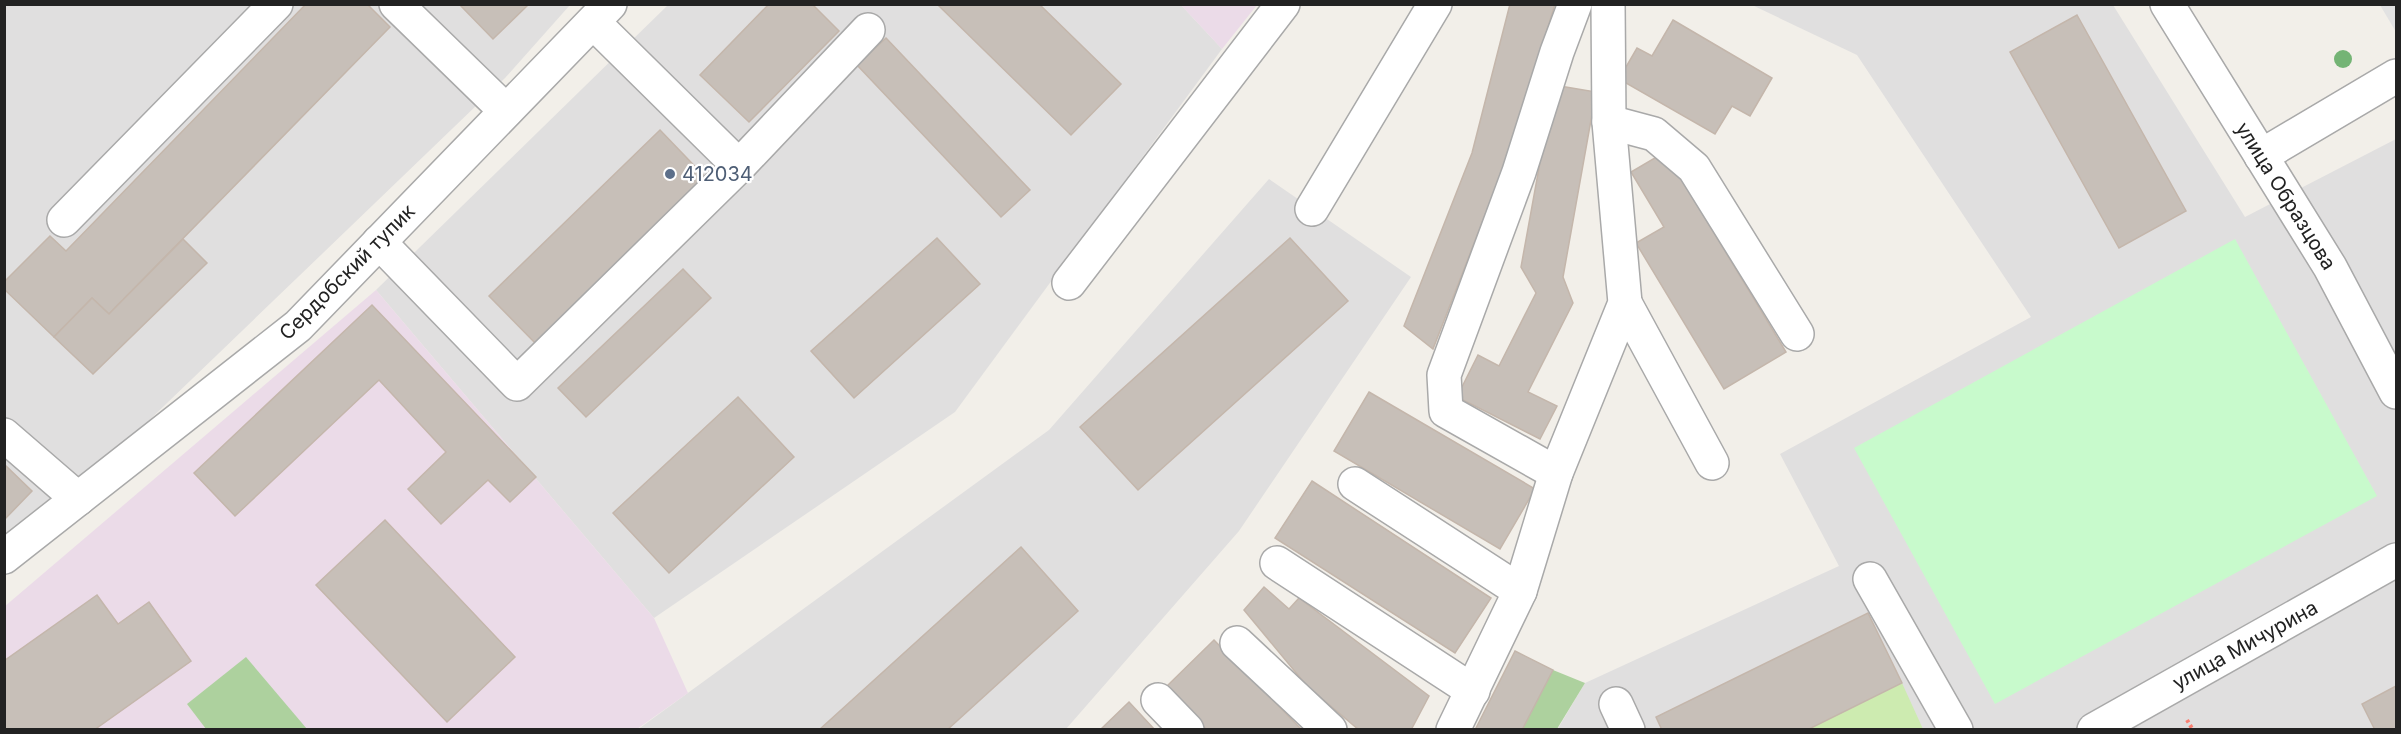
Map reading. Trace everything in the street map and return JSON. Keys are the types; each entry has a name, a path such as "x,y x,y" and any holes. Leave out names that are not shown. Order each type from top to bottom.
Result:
{"street":[{"path":"64,220 276,4"},
{"path":"396,4 507,111"},
{"path":"1069,283 1283,4"},
{"path":"1312,208 1435,4"},
{"path":"1556,473 1446,411 1444,375 1519,172 1557,52 1575,4"},
{"path":"1608,4 1609,122 1625,303 1713,463"},
{"name":"улица Образцова","path":"2167,4 2330,267 2397,392"},
{"path":"601,13 739,166"},
{"name":"Сердобский тупик","path":"4,557 298,326 601,13"},
{"path":"379,242 517,384 739,166 868,30"},
{"path":"2261,156 2397,76"},
{"path":"1609,122 1654,134 1694,168 1797,334"},
{"path":"1453,729 1520,591 1556,473 1625,303"},
{"path":"4,435 78,499"},
{"path":"1355,484 1520,591"},
{"name":"улица Мичурина","path":"2094,729 2397,560"},
{"path":"1277,564 1473,691"},
{"path":"1869,579 1956,729"},
{"path":"1237,643 1330,729"},
{"path":"1158,700 1187,729"}],"shaded area":[{"path":"5,5 570,5 505,78 140,429 5,533"},
{"path":"668,5 1181,5 1222,49 955,412 654,618 376,290"},
{"path":"1181,5 1257,5 1222,49"},
{"path":"1752,5 2113,5 2245,217 2396,139 2396,729 1557,730 1585,683 1839,566 1780,454 2031,317 1857,55"},
{"path":"2380,5 2396,5 2396,32"},
{"path":"1269,179 1411,277 1239,531 1066,729 637,730 1049,430"},
{"path":"376,290 654,618 688,693 637,729 5,729 4,607"}],"green space":[{"path":"2235,239 2377,496 1995,704 1854,448"},
{"path":"246,657 307,729 206,729 187,704"},
{"path":"1553,670 1585,683 1557,729 1522,730"},
{"path":"1902,683 1923,729 1807,730"}],"building":[{"path":"306,4 367,4 390,27 109,314 92,298 54,337 4,289 4,282 50,236 66,251"},
{"path":"459,4 529,4 493,39"},
{"path":"769,4 812,4 839,31 749,122 700,75"},
{"path":"937,4 1039,4 1121,84 1071,135"},
{"path":"1510,4 1555,4 1511,148 1433,349 1404,326 1472,153"},
{"path":"2077,15 2186,211 2119,248 2010,52"},
{"path":"1673,20 1772,78 1750,116 1732,106 1715,134 1619,79 1637,48 1652,56"},
{"path":"886,38 1030,190 1001,217 857,65"},
{"path":"1554,85 1596,92 1563,277 1573,303 1528,392 1557,406 1540,439 1457,397 1478,355 1499,366 1536,293 1521,267"},
{"path":"660,130 709,181 538,346 489,296"},
{"path":"1665,152 1786,352 1724,389 1636,243 1664,227 1631,172"},
{"path":"937,238 980,284 854,398 811,351"},
{"path":"1290,238 1348,301 1138,490 1080,427"},
{"path":"183,239 207,263 93,374 54,337 92,298 109,314"},
{"path":"683,269 711,298 586,417 558,388"},
{"path":"372,305 536,477 510,502 488,480 441,524 408,489 446,452 379,380 235,516 194,473"},
{"path":"1369,392 1535,489 1500,549 1334,451"},
{"path":"738,397 794,457 669,573 613,513"},
{"path":"4,464 32,491 6,518 4,516"},
{"path":"1312,481 1491,598 1455,653 1275,538"},
{"path":"385,520 515,657 447,722 316,585"},
{"path":"1021,547 1078,611 947,730 819,730"},
{"path":"1264,587 1289,609 1299,598 1429,696 1411,730 1359,730 1307,686 1244,610"},
{"path":"97,595 118,624 149,602 191,661 94,730 4,730 4,661"},
{"path":"1868,613 1902,683 1807,730 1662,730 1656,717"},
{"path":"1214,640 1302,730 1207,730 1166,687"},
{"path":"1515,651 1553,670 1522,730 1475,730"},
{"path":"2396,686 2396,730 2375,730 2362,704"},
{"path":"1129,702 1155,730 1100,730"}],"place":[{"name":"412034","path":"670,174"}]}
